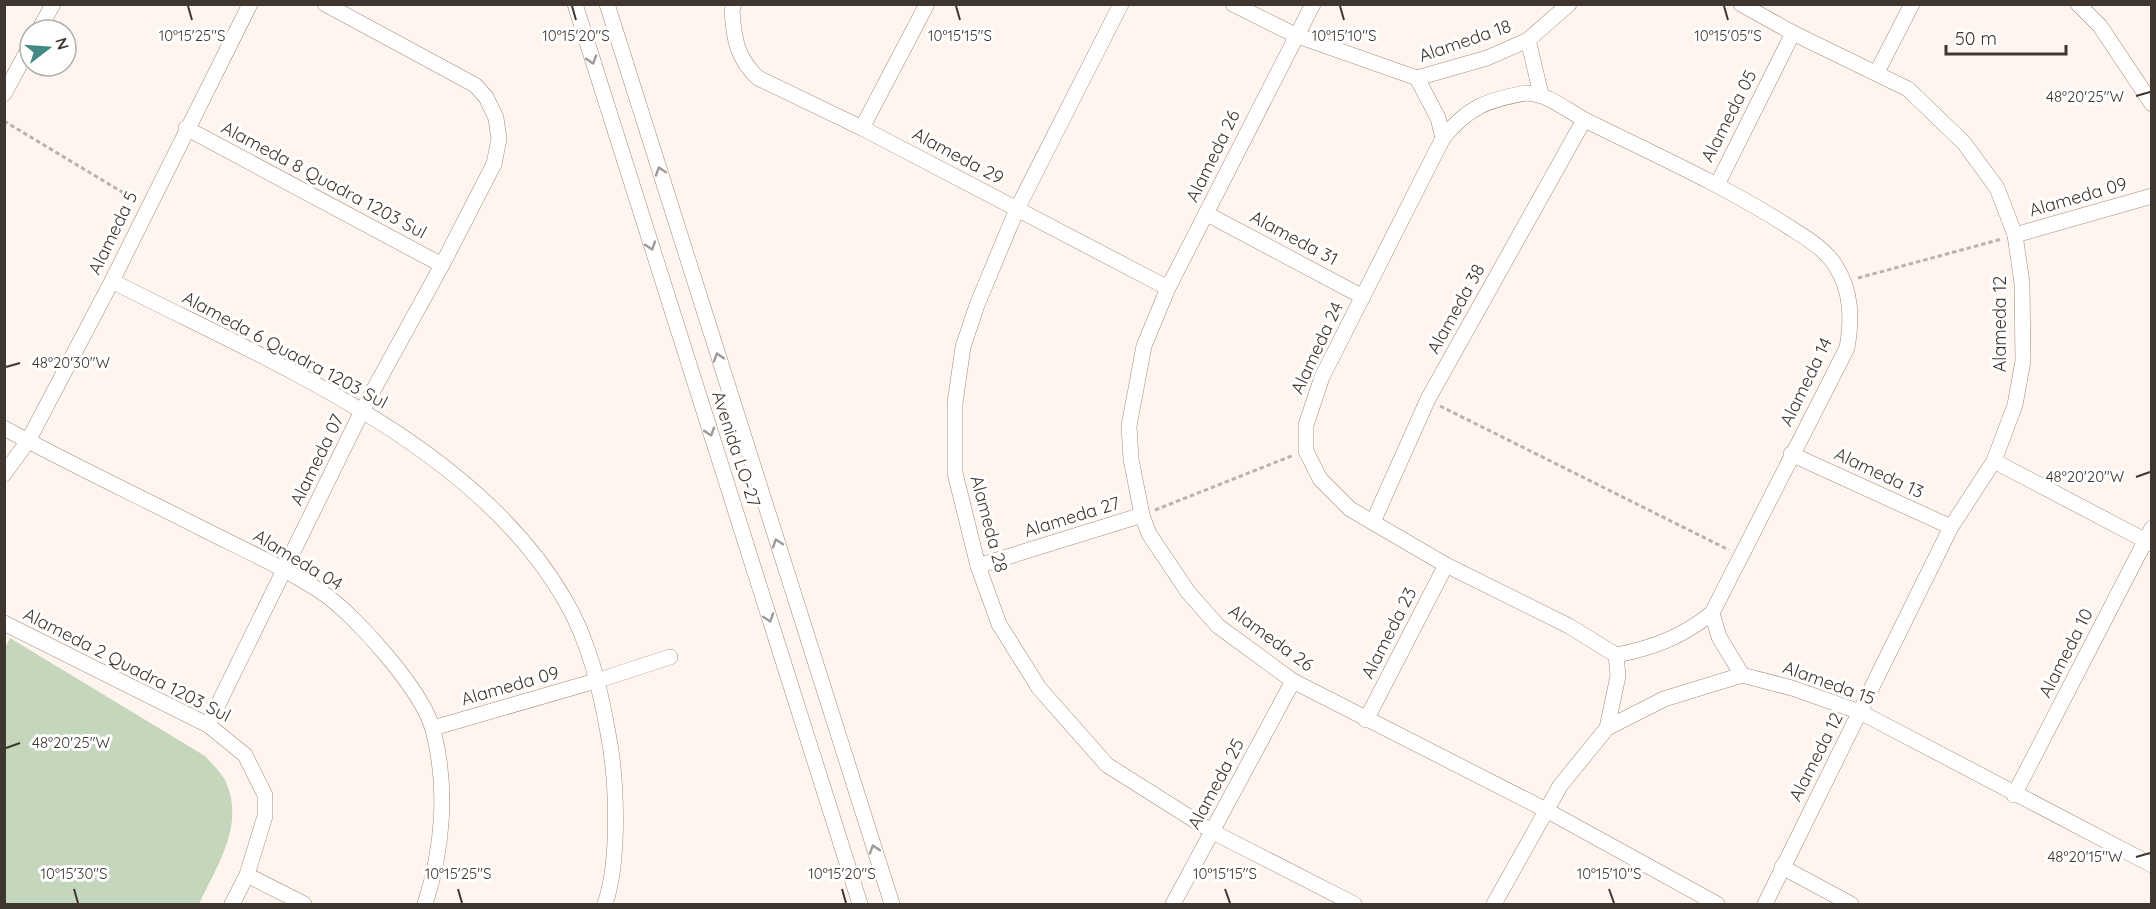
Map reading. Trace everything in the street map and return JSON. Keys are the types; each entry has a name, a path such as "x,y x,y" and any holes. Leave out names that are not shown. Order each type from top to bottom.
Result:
{"street":[{"path":"45,18 53,4"},
{"name":"Alameda 5","path":"4,474 28,441 112,281 186,128 250,4"},
{"name":"Alameda 07","path":"208,725 363,409 442,266 494,164 499,139 491,107 486,97 475,85 325,4"},
{"name":"Avenida LO-27","path":"575,4 860,904"},
{"name":"Avenida LO-27","path":"607,4 892,904"},
{"name":"Alameda 29","path":"734,4 732,11 737,53 745,67 758,78 862,128 1168,288"},
{"path":"862,128 927,4"},
{"name":"Alameda 28","path":"1121,4 1017,209 977,305 963,346 955,403 956,473 978,566 999,624 1039,688 1107,765 1213,832 1354,904"},
{"name":"Alameda 18","path":"1233,4 1295,35 1417,78 1487,58 1528,40 1569,4"},
{"name":"Alameda 26","path":"1312,4 1168,288 1144,346 1133,394 1129,426 1131,459 1142,515 1149,534 1188,592 1218,626 1293,681 1546,810 1690,898 1717,904"},
{"name":"Alameda 12","path":"1741,4 1793,33 1908,89 1964,143 1996,188 2015,235 2022,283 2023,362 2015,405 1994,460 1951,528 1765,904"},
{"path":"1877,72 1912,4"},
{"path":"2078,4 2100,26 2151,104"},
{"name":"Alameda 05","path":"1717,185 1793,33"},
{"path":"1528,40 1541,94"},
{"path":"4,93 18,68"},
{"path":"1417,78 1438,118 1443,138"},
{"name":"Alameda 24","path":"1541,94 1526,93 1499,98 1473,108 1458,120 1443,138 1311,405 1306,424 1306,450 1320,480 1350,509 1446,565 1569,626 1616,655"},
{"name":"Alameda 14","path":"1541,94 1584,120 1717,185 1817,246 1834,264 1850,303 1852,323 1847,348 1712,613 1672,640 1644,650 1616,655"},
{"name":"Alameda 38","path":"1373,522 1428,399 1584,120"},
{"name":"Alameda 8 Quadra 1203 Sul","path":"186,128 442,266"},
{"name":"Alameda 09","path":"2015,235 2151,196"},
{"name":"Alameda 31","path":"1207,214 1363,297"},
{"name":"Alameda 6 Quadra 1203 Sul","path":"112,281 363,409 467,485 518,534 566,601 599,680 614,764 615,832 605,904"},
{"name":"Alameda 04","path":"4,428 324,594 365,629 409,684 433,728 440,774 442,828 435,874 425,904"},
{"name":"Alameda 13","path":"1791,454 1951,528"},
{"path":"1994,460 2150,538"},
{"name":"Alameda 27","path":"978,566 1142,515"},
{"name":"Alameda 10","path":"2014,795 2150,538"},
{"name":"Alameda 23","path":"1366,720 1446,565"},
{"path":"1494,904 1560,786 1607,728 1664,699 1742,675 1719,637 1712,613"},
{"name":"Alameda 2 Quadra 1203 Sul","path":"4,623 208,725 245,755 264,795 265,816 247,875 232,904"},
{"path":"1607,728 1617,688 1616,655"},
{"name":"Alameda 09","path":"433,728 670,657"},
{"name":"Alameda 15","path":"1742,675 1792,688 1860,712 2151,865"},
{"name":"Alameda 25","path":"1173,904 1293,681"},
{"path":"1782,867 1851,904"},
{"path":"247,875 304,904"}],"path":[{"path":"4,121 147,207"},
{"path":"1843,282 2015,235"},
{"path":"1428,399 1740,556"},
{"path":"1142,515 1306,450"}],"green space":[{"path":"10,638 205,756 222,775 231,798 231,829 220,860 199,904 5,904 4,650"}]}
